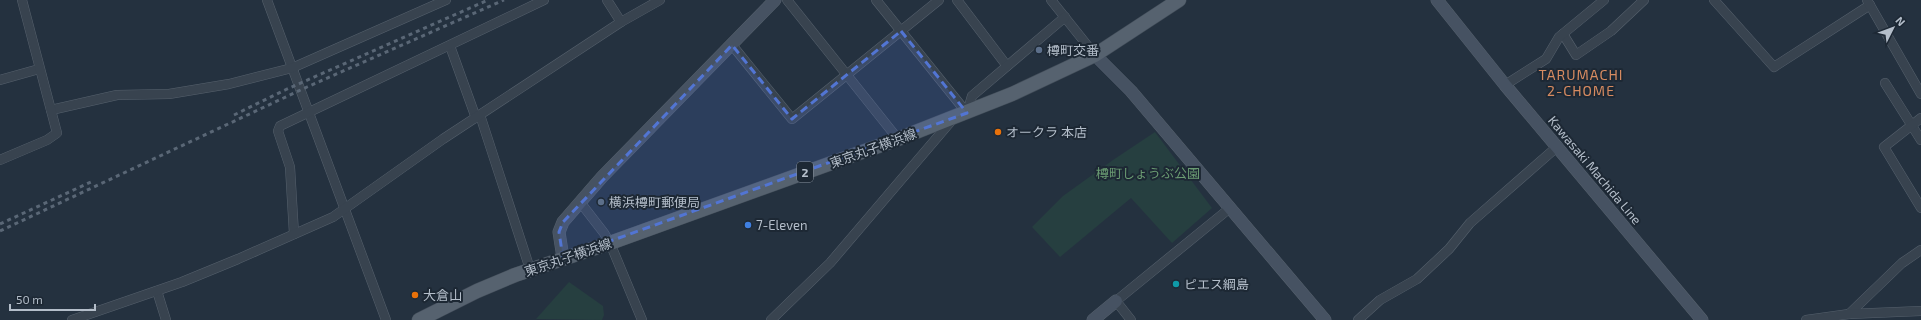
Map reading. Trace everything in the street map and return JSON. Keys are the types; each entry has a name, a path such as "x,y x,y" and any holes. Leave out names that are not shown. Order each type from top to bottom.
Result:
{"main road":[{"name":"東京丸子横浜線","path":"427,318 490,285 530,269 610,243 898,139 1012,94 1095,55 1179,0"}],"street":[{"path":"0,160 47,140 57,133 22,0"},
{"path":"267,0 386,320"},
{"path":"51,110 117,95 169,94 229,84 292,68 433,3 446,0"},
{"path":"294,234 290,167 278,131 280,126 544,0"},
{"path":"607,0 621,22"},
{"path":"72,320 157,291 238,259 333,217 478,116 621,22 660,0"},
{"path":"563,258 559,241 560,226 580,202 775,0"},
{"path":"787,0 848,74 898,139"},
{"path":"876,0 901,31 961,115"},
{"path":"732,45 792,119 939,0"},
{"path":"957,0 1007,66"},
{"path":"1051,0 1095,55 1131,91 1325,320"},
{"name":"Kawasaki Machida Line","path":"1437,0 1505,85 1558,146 1702,320"},
{"path":"1505,85 1546,59 1559,37 1604,0"},
{"path":"1563,34 1576,55 1611,31 1644,0"},
{"path":"1714,0 1774,67 1869,2 1921,94"},
{"path":"771,320 830,263 961,115 972,96 1065,17"},
{"path":"450,46 478,116 530,269"},
{"path":"0,80 39,69"},
{"path":"1885,83 1921,140"},
{"path":"1921,118 1884,147 1921,208"},
{"path":"1358,320 1380,300 1417,279 1449,249 1470,223 1558,146"},
{"path":"580,202 610,243 642,320"},
{"path":"1093,320 1230,208"},
{"path":"1849,314 1902,262 1921,250"},
{"path":"157,291 166,320"},
{"path":"1116,301 1131,320"},
{"path":"1806,320 1849,314 1921,311"}],"highlighted area":[{"path":"901,31 967,113 563,258 559,232 563,222 732,45 792,119"}],"green space":[{"name":"樽町しょうぶ公園","path":"1155,132 1212,208 1172,243 1131,198 1060,257 1032,227 1063,196"},
{"path":"569,282 603,306 604,315 602,320 536,319"}],"railway":[{"path":"234,115 285,90 488,0"},
{"path":"0,231 307,87 504,0"},
{"path":"0,224 93,181"}],"place":[{"name":"樽町交番","path":"1039,50"},
{"name":"オークラ 本店","path":"998,132"},
{"name":"横浜樽町郵便局","path":"601,202"},
{"name":"7-Eleven","path":"748,225"},
{"name":"ピエス綱島","path":"1176,284"},
{"name":"大倉山","path":"415,295"}],"district":[{"name":"TARUMACHI 2-CHOME","path":"1581,82"}]}
